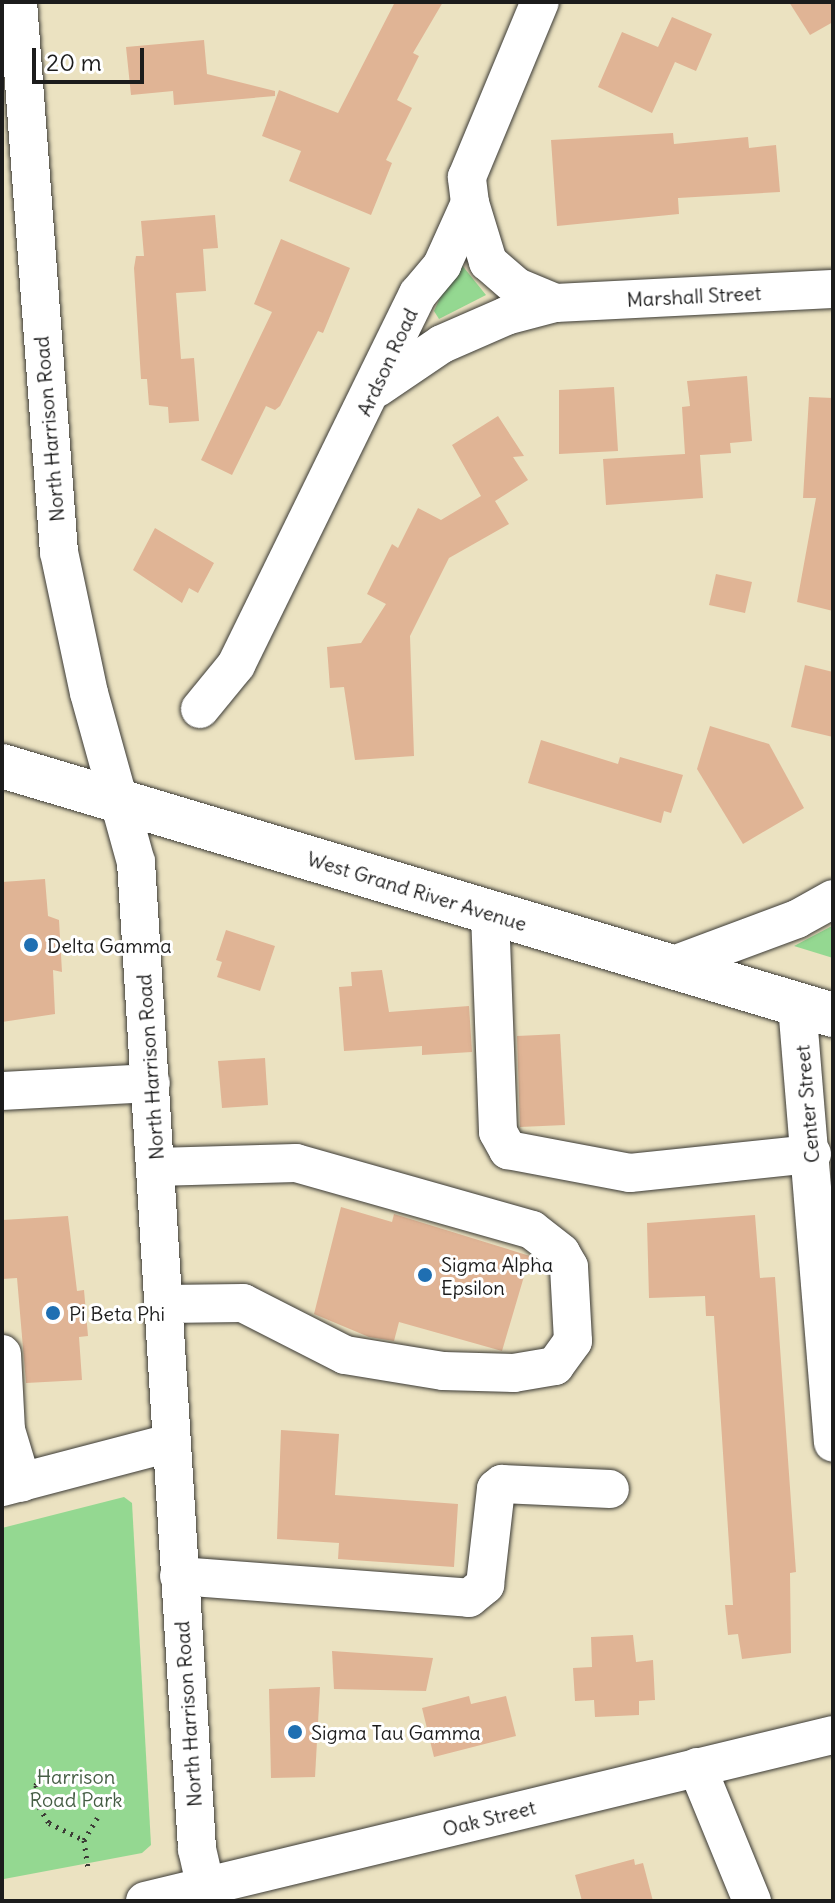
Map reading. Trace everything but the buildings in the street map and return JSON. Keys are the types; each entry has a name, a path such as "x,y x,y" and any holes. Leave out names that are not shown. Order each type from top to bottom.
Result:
{"main road":[{"name":"West Grand River Avenue","path":"2,766 815,1010"}],"street":[{"name":"North Harrison Road","path":"18,2 59,552 136,862 197,1849 207,1894"},
{"name":"Ardson Road","path":"200,709 236,665 376,389 418,294 442,265 470,203 467,177 540,2"},
{"name":"Marshall Street","path":"470,203 488,262 517,287 555,303"},
{"name":"Marshall Street","path":"376,389 442,344 555,303 833,289"},
{"path":"668,967 797,919 833,899"},
{"path":"490,913 498,1132 516,1155 630,1173 812,1154"},
{"name":"Center Street","path":"815,1010 812,1154 833,1443"},
{"path":"2,1091 151,1083"},
{"path":"156,1167 296,1163 532,1230 561,1253 569,1267 573,1341 567,1356 555,1366 514,1373 443,1371 345,1355 243,1303 165,1304"},
{"path":"2,1354 12,1485 170,1443"},
{"path":"179,1576 469,1598 485,1585 496,1489 502,1484 610,1489"},
{"name":"Oak Street","path":"145,1901 207,1894 697,1767 833,1735"},
{"path":"697,1767 752,1901"}],"path":[{"path":"41,1768 36,1785 39,1807 49,1823 84,1840"},
{"path":"88,1870 84,1840 97,1818"}],"green space":[{"path":"461,264 486,295 439,319 434,311 454,267"},
{"path":"833,925 833,958 794,946 830,927"},
{"name":"Harrison Road Park","path":"124,1497 132,1503 151,1845 142,1853 4,1879 2,1528"}],"place":[{"name":"Delta Gamma","path":"31,945"},
{"name":"Sigma Alpha Epsilon","path":"425,1275"},
{"name":"Pi Beta Phi","path":"53,1313"},
{"name":"Sigma Tau Gamma","path":"295,1732"}]}
